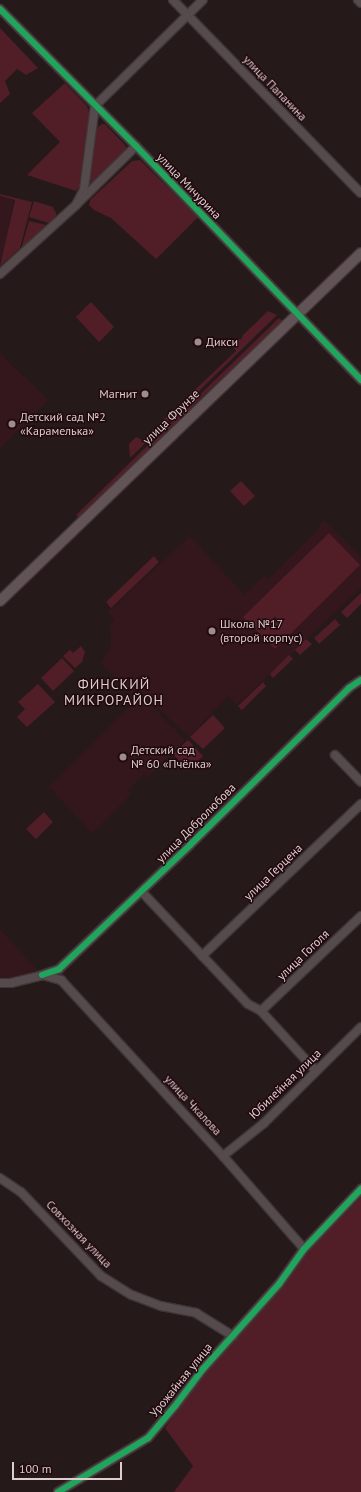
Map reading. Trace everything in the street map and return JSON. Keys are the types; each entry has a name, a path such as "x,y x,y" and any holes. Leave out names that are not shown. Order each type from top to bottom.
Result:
{"main road":[{"name":"улица Фрунзе","path":"0,600 361,252"}],"street":[{"name":"улица Папанина","path":"173,0 361,193"},
{"path":"76,205 84,189 95,106 203,0"},
{"path":"358,0 361,4"},
{"name":"улица Мичурина","path":"0,9 136,146 361,380"},
{"path":"0,274 76,205 136,146"},
{"name":"улица Добролюбова","path":"0,983 11,983 60,969 142,892 349,688 361,680"},
{"path":"335,755 361,782"},
{"name":"улица Герцена","path":"202,956 361,804"},
{"path":"142,892 248,1004 261,1011 316,1071"},
{"name":"улица Гоголя","path":"261,1011 361,916"},
{"name":"улица Чкалова","path":"42,975 61,980 223,1156 302,1252"},
{"name":"Юбилейная улица","path":"223,1156 264,1123 361,1027"},
{"name":"Совхозная улица","path":"0,1178 21,1192 101,1276 132,1295 161,1306 196,1313 233,1336"},
{"name":"Урожайная улица","path":"58,1492 148,1438 175,1406 202,1368 233,1336 279,1284 302,1252 361,1189"}],"shaded area":[{"path":"0,28 38,68 26,75 17,69 5,81 10,94 0,103"},
{"path":"65,83 87,106 90,115 79,187 76,191 27,175 60,142 32,113"},
{"path":"102,124 105,124 127,149 89,186 97,128"},
{"path":"140,160 198,217 156,259 111,218 94,210 89,205 90,200 132,161"},
{"path":"0,194 32,202 20,248 0,266 15,200 0,196"},
{"path":"0,197 14,200 2,258 0,259"},
{"path":"34,201 53,207 56,216 49,223 29,217"},
{"path":"29,221 46,225 21,249"},
{"path":"91,302 114,327 99,342 76,317"},
{"path":"268,311 277,315 130,458 129,444 136,437 142,440 236,351 232,345 239,338 240,340 243,337 242,336"},
{"path":"279,318 284,322 204,395 79,518 76,515"},
{"name":"Детский сад №2 «Карамелька»","path":"0,353 48,400 0,449"},
{"path":"241,481 255,496 244,506 230,491"},
{"name":"Школа №17 (второй корпус)","path":"324,520 361,557 361,588 237,705 228,696 189,737 137,688 131,694 101,664 110,648 111,637 109,626 114,620 108,612 190,536 244,594 264,576 268,579 318,530 317,528"},
{"path":"329,533 360,565 275,649 243,617"},
{"path":"154,556 159,562 111,608 106,602"},
{"path":"361,593 361,604 347,618 341,612"},
{"path":"335,619 340,625 319,644 314,638"},
{"path":"306,639 312,644 300,655 295,650"},
{"path":"81,646 85,652 82,662 75,668 63,656 70,650 73,653"},
{"path":"289,655 293,659 273,678 270,674"},
{"path":"62,658 74,671 53,691 41,678"},
{"path":"263,682 266,686 242,710 238,706"},
{"path":"38,684 55,702 27,727 17,717 25,709 18,702"},
{"name":"Детский сад № 60 «Пчёлка»","path":"141,695 185,740 148,777 144,774 128,790 131,794 92,833 49,787"},
{"path":"213,715 225,728 203,749 190,737"},
{"path":"188,740 203,756 188,770 173,754"},
{"path":"44,812 53,822 36,839 26,829"},
{"path":"0,929 42,975 0,983"},
{"path":"361,1197 361,1492 174,1492 193,1466 165,1428 204,1373 279,1290 310,1250"}],"cycle path":[{"path":"0,9 136,146 361,380"},
{"path":"42,975 59,969 190,845 349,688 361,680"},
{"path":"58,1492 148,1438 203,1369 279,1284 304,1249 361,1189"}],"place":[{"name":"Дикси","path":"198,342"},
{"name":"Магнит","path":"145,394"},
{"name":"Детский сад №2 «Карамелька»","path":"12,424"},
{"name":"Школа №17 (второй корпус)","path":"212,631"},
{"name":"Детский сад № 60 «Пчёлка»","path":"123,757"}],"district":[{"name":"ФИНСКИЙ МИКРОРАЙОН","path":"114,692"}]}
